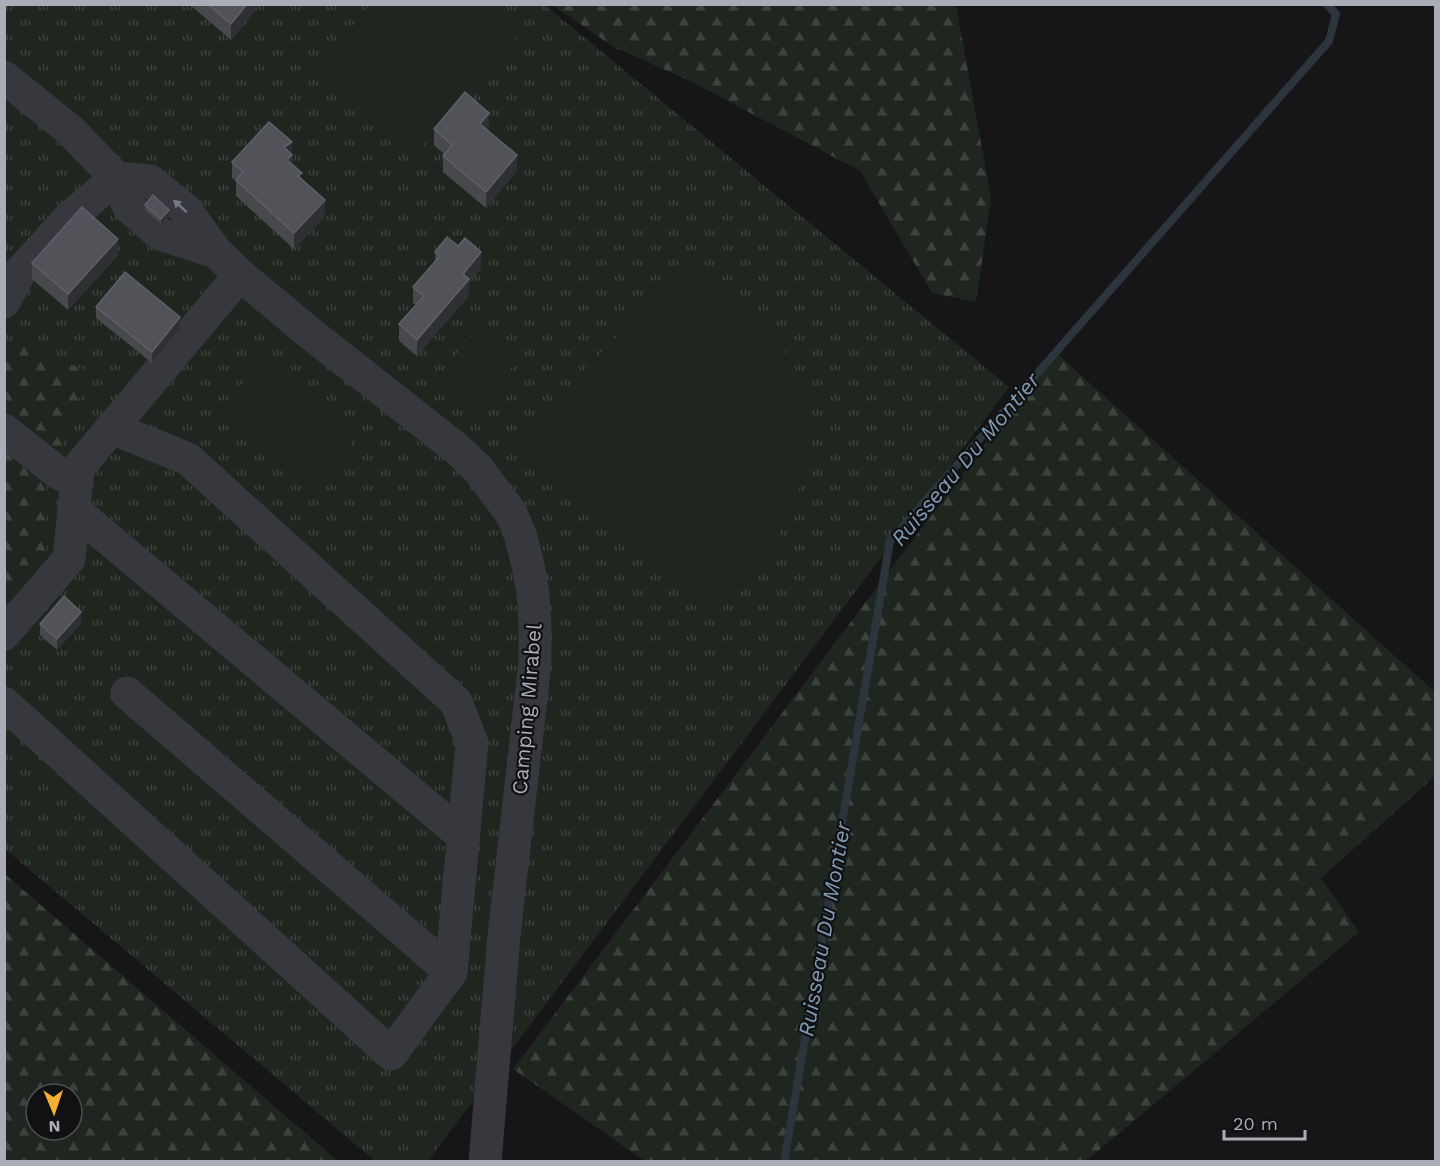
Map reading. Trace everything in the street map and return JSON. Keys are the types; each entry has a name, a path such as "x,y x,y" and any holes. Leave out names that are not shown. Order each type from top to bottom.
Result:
{"lane":[{"path":"4,77 71,131 116,178 70,217 20,272 4,302"},
{"name":"Camping Mirabel","path":"116,178 150,181 186,210 216,252 240,275 456,448 497,492 511,513 521,537 533,593 535,662 506,924 485,1161"},
{"path":"4,634 69,559 78,468 240,275"},
{"path":"4,703 391,1054 451,972 472,744 456,702 188,459 112,428"},
{"path":"4,430 57,472 75,497 463,836"},
{"path":"127,693 451,972"}],"green space":[{"path":"5,5 545,5 1009,387 428,1161 375,1161 5,849"},
{"path":"370,5 479,5 517,36 420,149 319,64"},
{"path":"552,5 956,5 991,198 976,302 932,293 860,171 690,81 614,47"},
{"path":"696,256 734,290 769,327 789,359 801,386 811,423 810,444 803,477 781,532 761,564 722,608 522,460 520,436"},
{"path":"484,322 523,354 477,408 438,376"},
{"path":"4,340 11,340 89,372 47,485 47,565 33,598 5,588"},
{"path":"1055,352 1435,692 1435,776 1321,878 1359,932 1086,1161 645,1161 513,1069"},
{"path":"264,354 358,433 315,492 220,413"},
{"path":"5,874 338,1161 5,1161"}],"building":[{"path":"208,4 247,4 231,24"},
{"path":"465,92 489,113 480,124 517,155 486,192 443,156 452,145 434,129"},
{"path":"269,122 292,142 284,147 292,155 287,160 302,173 298,176 325,200 294,233 236,180 243,172 232,162"},
{"path":"153,195 169,210 161,219 145,205"},
{"path":"82,207 118,239 68,294 32,263"},
{"path":"447,237 458,246 465,238 481,252 463,274 469,279 417,340 399,324 424,296 413,287 440,256 435,252"},
{"path":"125,272 180,317 152,352 96,307"},
{"path":"64,596 81,612 57,639 40,624"}],"waterway":[{"name":"Ruisseau Du Montier","path":"784,1162 890,541 1329,41 1336,14 1327,4"}]}
